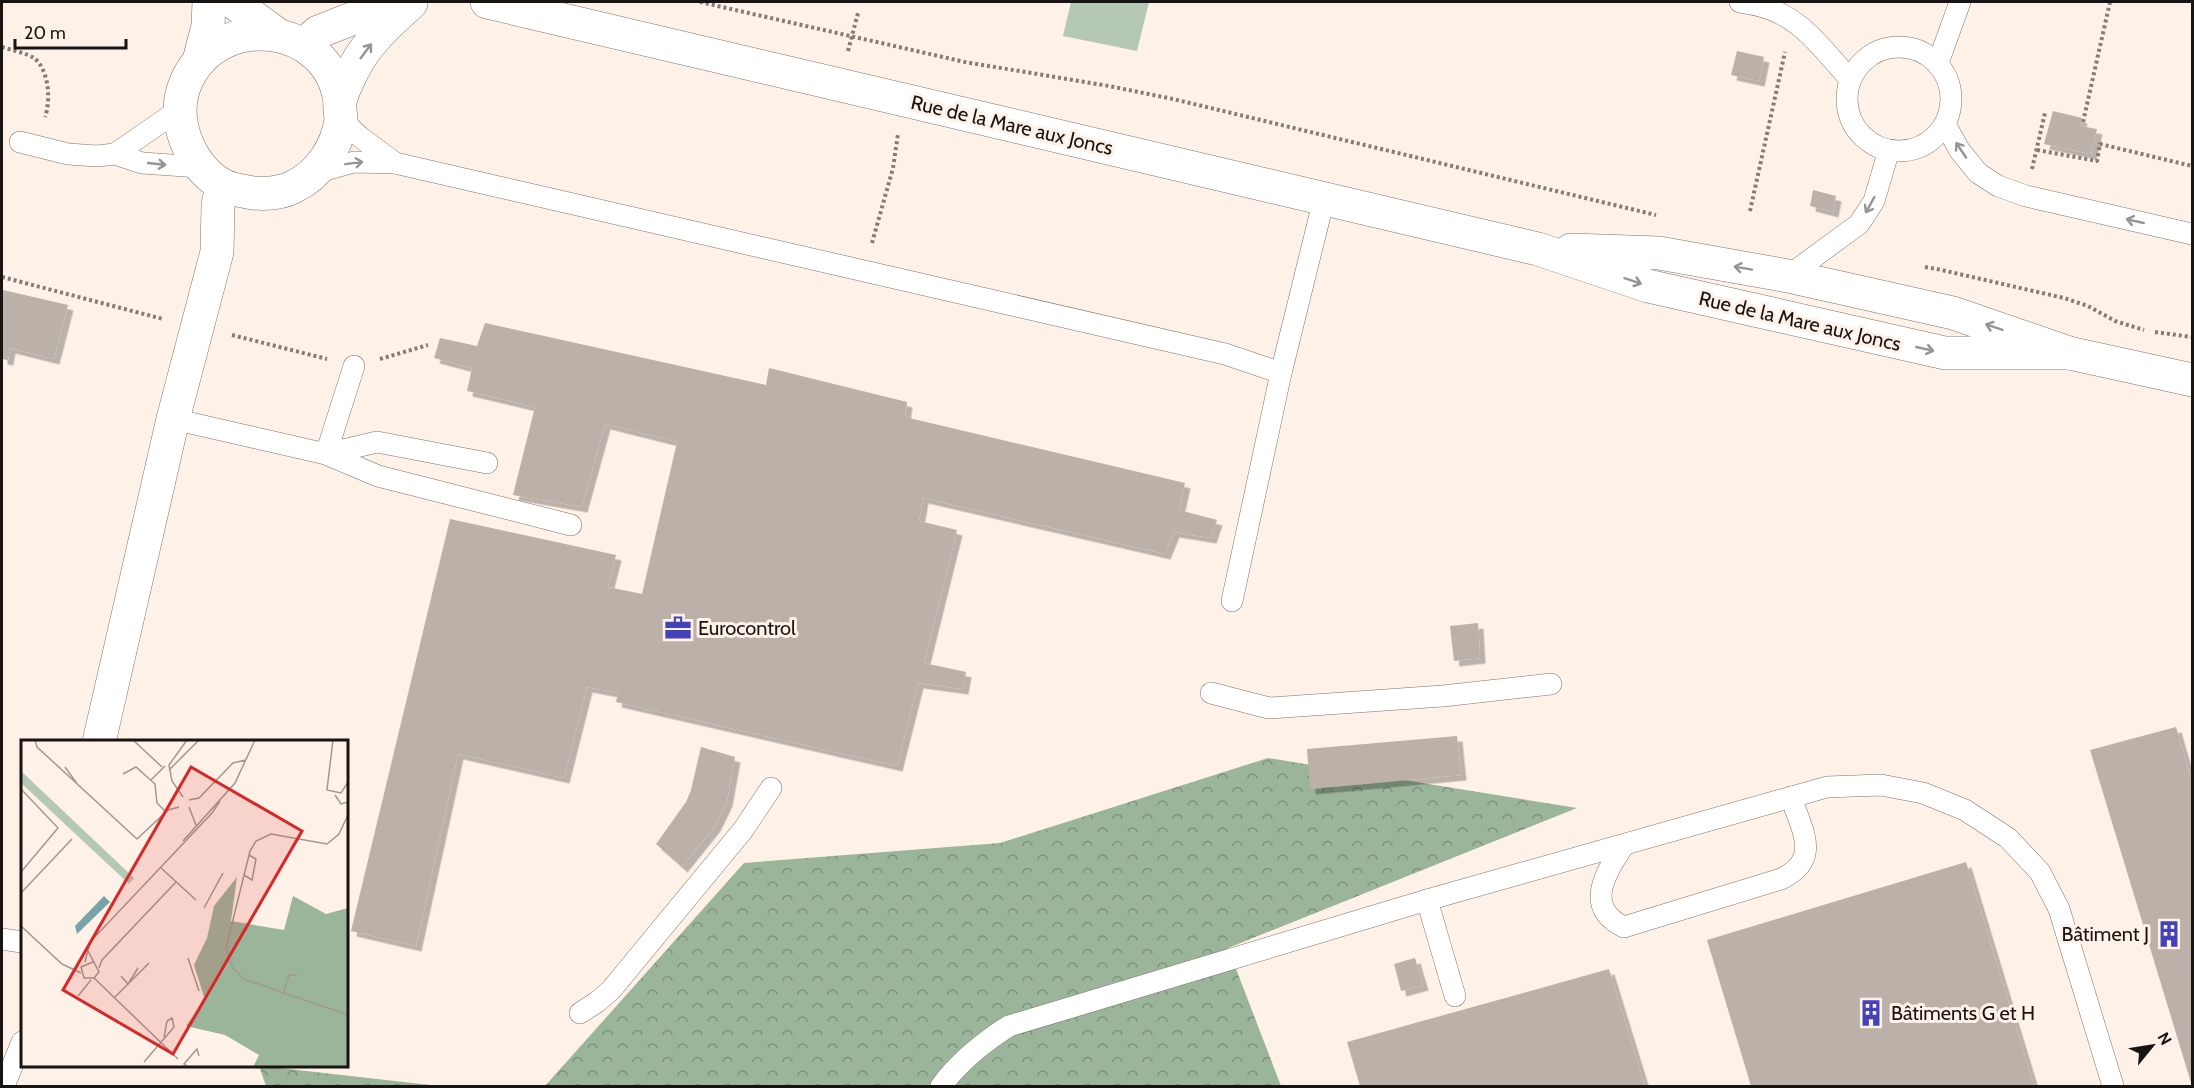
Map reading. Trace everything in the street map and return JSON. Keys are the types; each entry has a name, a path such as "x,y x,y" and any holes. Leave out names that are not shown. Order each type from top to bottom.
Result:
{"street":[{"path":"200,61 208,26 209,2"},
{"path":"233,2 324,64 338,91 340,110"},
{"path":"415,2 382,29 354,66 340,110 334,146 315,173 292,188 264,194 236,190 211,176 185,142 180,109 186,83 200,61 221,43 248,33 291,40 377,9 415,2"},
{"name":"Rue de la Mare aux Joncs","path":"487,2 1538,249 1648,286 1945,353 2068,353"},
{"path":"99,740 173,419 217,252 218,205 211,176"},
{"path":"217,252 244,213 264,194"},
{"name":"Rue de la Mare aux Joncs","path":"1538,249 1659,253 1788,276 1953,313 2068,353 2193,380"}],"lane":[{"path":"1938,63 1960,2"},
{"path":"1751,3 1792,20 1806,31 1850,79"},
{"path":"1891,46 1910,47 1925,53 1938,63 1947,77 1952,92 1951,109 1945,124 1935,137 1921,147 1905,151 1889,150 1872,144 1858,131 1850,115 1847,97 1850,79 1860,64 1874,52 1891,46"},
{"path":"115,154 180,109"},
{"path":"340,110 360,137 394,163"},
{"path":"1945,124 1960,151 1978,173 1998,186 2026,196 2193,234"},
{"path":"28,144 68,154 97,156 115,154 142,163 211,176"},
{"path":"1788,276 1859,225 1874,201 1889,150"},
{"path":"315,173 354,162 394,163 1225,354 1281,374"},
{"path":"1232,601 1281,374 1324,198"},
{"path":"326,454 354,366"},
{"path":"173,419 326,454 378,476 571,525"},
{"path":"326,454 377,442 488,463"},
{"path":"1211,693 1269,708 1443,696 1551,684"},
{"path":"941,1086 982,1043 1009,1026 1427,900 1827,787 1881,785 1923,793 1965,810 2008,838 2040,872 2059,909 2113,1086"},
{"path":"580,1013 611,990 743,830 771,788"},
{"path":"1624,844 1605,873 1601,893 1604,910 1612,921 1624,927 1795,873 1805,860 1806,845 1791,797"},
{"path":"1427,900 1455,996"},
{"path":"2,939 21,942"},
{"path":"4,1086 21,1044"}],"path":[{"path":"700,2 965,62 1173,99 1658,215"},
{"path":"2083,122 2110,2"},
{"path":"840,85 858,13"},
{"path":"1750,211 1792,20"},
{"path":"2,47 35,59 47,79 48,110 28,144"},
{"path":"2026,196 2045,113"},
{"path":"865,270 893,168 898,134 887,131"},
{"path":"2037,150 2097,161 2100,144 2193,166"},
{"path":"1914,266 1937,268 2064,298 2088,306 2115,321 2149,332 2193,337"}],"green space":[{"path":"1071,2 1149,2 1137,51 1063,36"},
{"path":"1268,758 1577,808 1228,948 1281,1086 545,1086 744,863 1000,843"},
{"path":"259,1067 439,1086 266,1086"}],"building":[{"path":"1737,51 1764,57 1759,81 1731,75"},
{"path":"2053,111 2082,118 2080,126 2097,129 2091,154 2044,144"},
{"path":"1813,190 1836,196 1833,212 1810,206"},
{"path":"3,290 68,305 54,359 10,348 8,360 2,359"},
{"name":"Eurocontrol","path":"485,323 766,385 769,368 907,402 905,417 1185,483 1179,510 1217,520 1211,538 1174,532 1165,554 923,498 919,521 957,530 924,663 966,672 963,689 918,683 897,766 616,702 618,693 587,687 564,778 458,754 416,946 351,931 450,519 616,555 608,587 642,594 677,442 605,424 582,507 513,495 535,407 467,391 472,368 434,358 440,338 477,346"},
{"path":"1478,623 1480,658 1454,661 1450,626"},
{"name":"Bâtiment J","path":"2176,727 2192,782 2192,1086 2090,750"},
{"path":"1457,736 1461,775 1310,789 1307,749"},
{"path":"701,747 735,757 727,801 715,826 682,867 656,844 686,802"},
{"name":"Bâtiments G et H","path":"1966,862 2034,1086 1751,1086 1707,940"},
{"path":"1415,958 1423,985 1401,991 1394,964"},
{"path":"1609,969 1645,1086 1360,1086 1347,1042"}],"place":[{"name":"Eurocontrol","path":"678,628"},
{"name":"Bâtiment J","path":"2169,934"},
{"name":"Bâtiments G et H","path":"1871,1013"}]}
